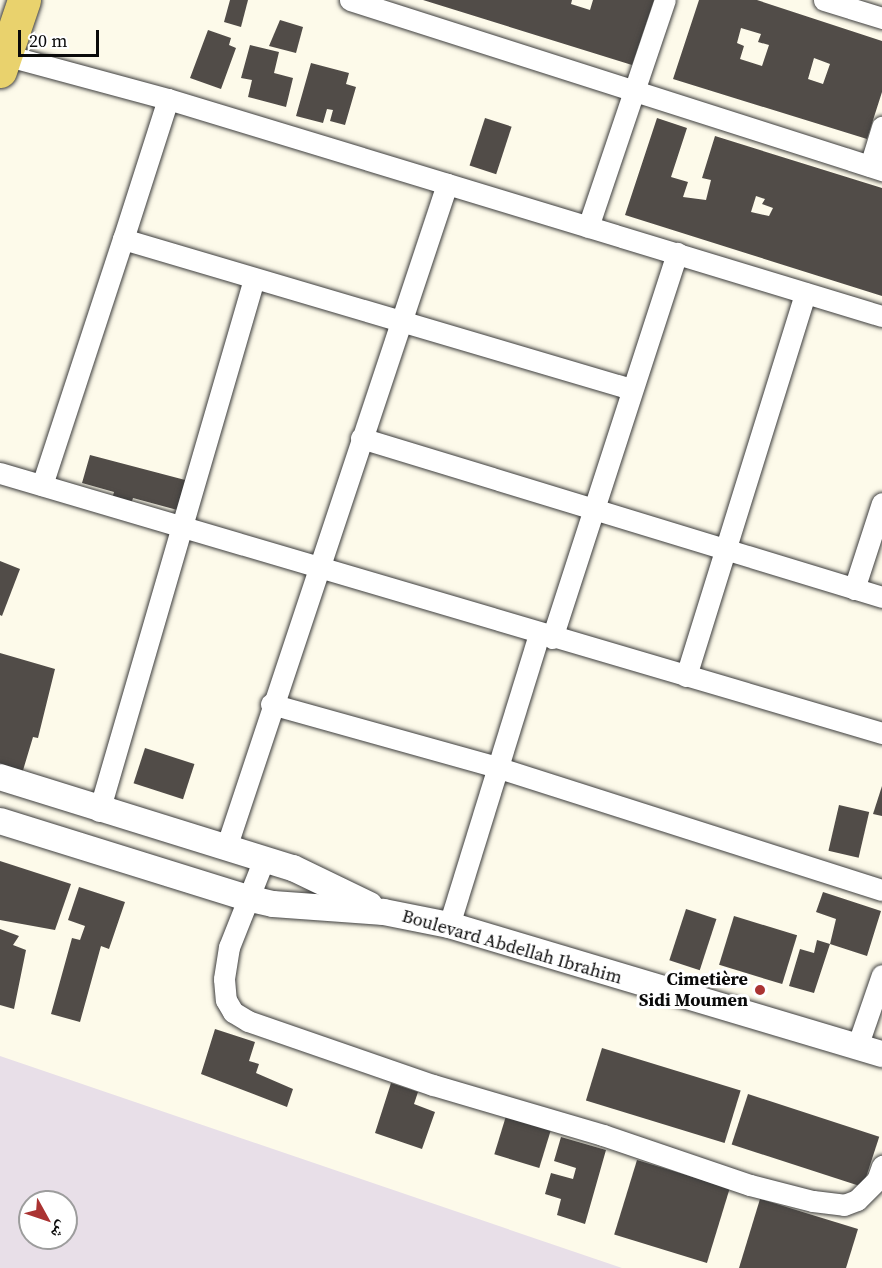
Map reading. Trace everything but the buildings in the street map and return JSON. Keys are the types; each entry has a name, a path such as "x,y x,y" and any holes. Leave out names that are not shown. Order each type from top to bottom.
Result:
{"main road":[{"path":"2,63 24,0"}],"street":[{"path":"588,227 636,92 665,0"},
{"path":"824,0 882,18"},
{"path":"360,2 876,168 882,127"},
{"path":"2,63 168,99 882,316"},
{"path":"42,485 168,99"},
{"path":"226,848 271,704 447,184"},
{"path":"123,239 254,279 400,318 631,389"},
{"path":"449,925 496,767 592,512 677,253"},
{"path":"99,811 179,526 254,279"},
{"path":"686,676 805,293"},
{"path":"361,438 592,512 882,597"},
{"path":"0,473 545,636 882,733"},
{"path":"854,589 882,503"},
{"path":"271,704 496,767 882,890"},
{"name":"Boulevard Abdellah Ibrahim","path":"0,777 99,811 292,868 384,912"},
{"name":"Boulevard Abdellah Ibrahim","path":"0,821 247,898 273,904 384,912 449,925 882,1054"},
{"path":"264,859 229,947 224,979 226,1000 233,1012 248,1021 433,1085 603,1136 750,1185 813,1201 844,1205 857,1200 877,1180 882,1167"},
{"path":"857,1047 882,975"}],"shaded area":[{"path":"0,1056 622,1268 0,1268"}],"place":[{"name":"Cimetière Sidi Moumen","path":"760,990"}]}
